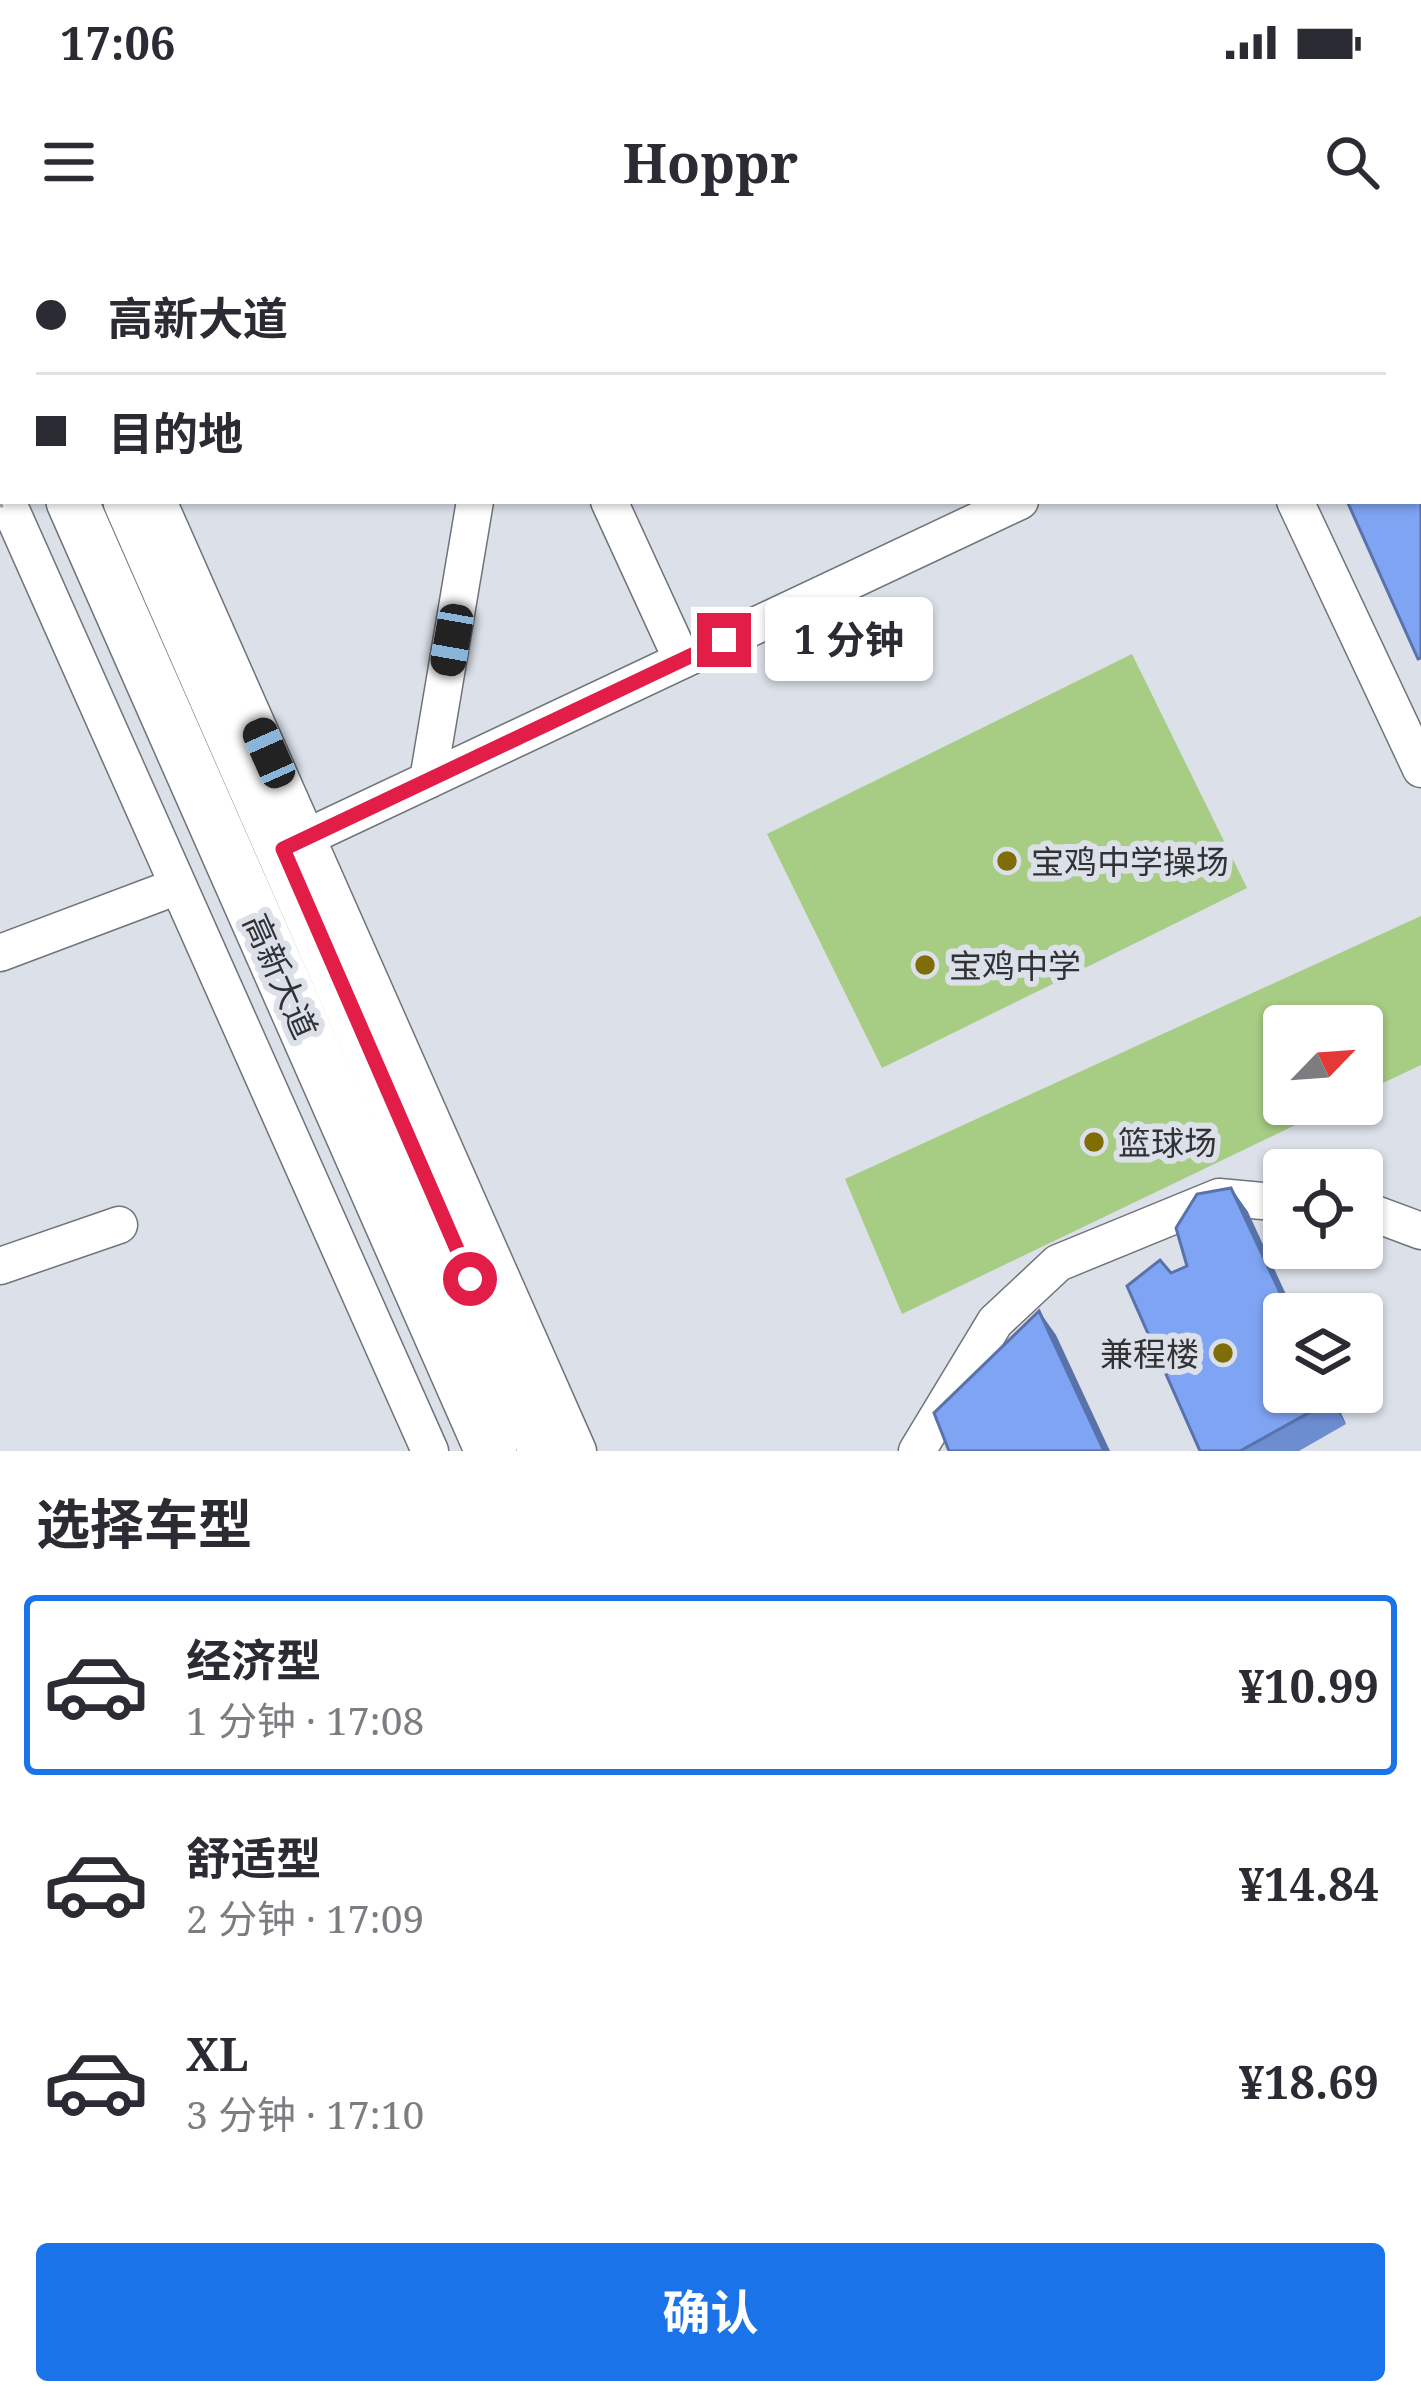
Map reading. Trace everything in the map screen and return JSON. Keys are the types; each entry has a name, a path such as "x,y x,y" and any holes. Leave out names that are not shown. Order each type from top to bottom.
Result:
{"highway":[{"name":"高新大道","path":"73,504 491,1451"},
{"name":"高新大道","path":"130,504 294,842 545,1451"}],"street":[{"path":"6,504 430,1451"},
{"path":"159,504 294,842 578,1451"},
{"path":"428,779 474,504"},
{"path":"610,504 682,660"},
{"path":"294,842 1014,504"},
{"path":"1297,504 1410,718 1421,769"},
{"path":"0,953 178,886"},
{"path":"917,1451 995,1322 1058,1263 1219,1197 1263,1201"},
{"path":"1383,1217 1421,1231"},
{"path":"0,1266 119,1225"}],"green space":[{"name":"宝鸡中学操场","path":"1132,654 1247,888 882,1068 767,834"},
{"name":"篮球场","path":"1421,916 1421,1065 1383,1083 1383,1005 1263,1005 1263,1125 1295,1125 902,1314 845,1179"}],"building":[{"path":"1348,504 1421,504 1418,659"},
{"name":"兼程楼","path":"1231,1188 1263,1256 1263,1269 1269,1269 1280,1293 1263,1293 1263,1413 1308,1413 1240,1451 1200,1451 1127,1286 1160,1260 1171,1273 1187,1266 1176,1228 1197,1194"},
{"path":"1039,1311 1104,1451 949,1451 934,1413"}],"place":[{"name":"宝鸡中学操场","path":"1007,861"},
{"name":"宝鸡中学","path":"925,965"},
{"name":"篮球场","path":"1094,1142"},
{"name":"兼程楼","path":"1223,1353"}],"route":[{"path":"470,1279 283,849 724,640"}]}
